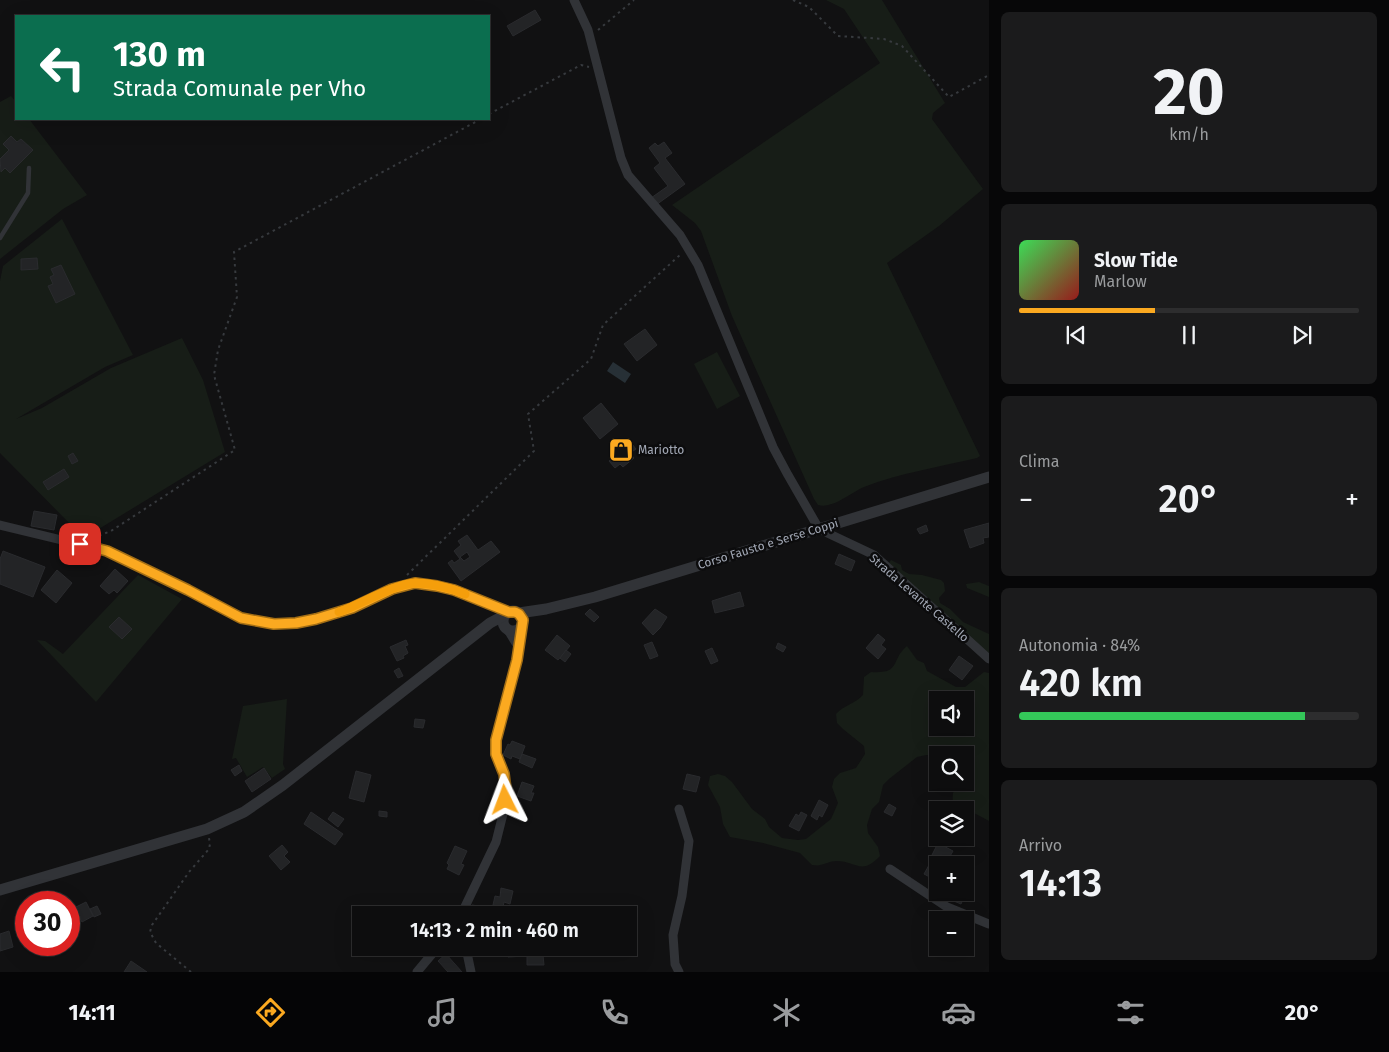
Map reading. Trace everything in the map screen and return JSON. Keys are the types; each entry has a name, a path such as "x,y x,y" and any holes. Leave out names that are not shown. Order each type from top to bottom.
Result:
{"street":[{"path":"574,0 590,36 621,158 628,176 680,235 698,265 773,447 819,529"},
{"name":"Corso Fausto e Serse Coppi","path":"515,618 534,618 546,609 595,597 989,477"},
{"path":"0,526 107,551 241,618 274,624 296,623 316,619 352,608 392,589 415,583 454,590 515,618"},
{"name":"Strada Levante Castello","path":"819,529 874,555 989,659"},
{"path":"515,618 503,620 504,626 519,648"},
{"path":"0,890 206,828 244,812 283,785 490,623 515,618"},
{"path":"465,906 496,842 504,810 506,789 504,774 496,754 496,740 519,648 515,618"},
{"path":"469,640 486,633 507,630"},
{"path":"678,972 675,964 674,936 682,896 689,841 679,809"},
{"path":"890,869 947,908 989,924"},
{"path":"417,972 430,956"},
{"path":"468,956 471,972"}],"lane":[{"path":"0,238 28,192 30,168"}],"path":[{"path":"590,36 634,0"},
{"path":"793,0 809,6 838,36 884,39 902,46 949,97 989,75"},
{"path":"490,113 581,65 599,70"},
{"path":"80,544 111,531 235,450 214,375 218,350 237,297 234,252 479,120"},
{"path":"406,575 534,451 528,414 591,359 603,325 688,248"},
{"path":"191,972 156,943 150,932 152,925 189,872 209,849 210,844 206,828"}],"shaded area":[{"path":"826,0 882,0 945,103 933,113 932,119 983,189 939,226 887,263 980,456 878,482 864,487 835,503 824,506 818,505 814,499 732,316 701,231 695,223 672,205 880,63 844,9"},
{"path":"11,96 15,101 15,120 30,120 87,195 63,209 0,259 0,102"},
{"path":"62,219 133,355 105,367 16,419 42,408 111,368 182,338 203,380 225,452 84,538 0,453 0,281 3,266"},
{"path":"717,352 740,396 717,409 694,364"},
{"path":"613,362 631,374 625,383 607,371"},
{"path":"891,560 901,565 902,570 909,574 941,580 944,583 945,591 939,598 940,603 950,609 963,622 989,634 989,653 889,563"},
{"path":"138,575 182,599 96,702 37,640 45,641 63,654"},
{"path":"979,582 989,586 989,597 967,588 966,584"},
{"path":"907,646 917,660 924,663 927,671 956,687 965,687 984,672 989,673 989,821 974,813 974,801 953,800 954,791 974,791 974,746 929,746 929,755 917,757 883,785 879,802 872,809 867,825 868,833 878,847 880,856 868,865 859,866 832,861 812,865 800,853 763,843 730,837 723,824 720,807 708,785 710,776 718,774 725,776 732,782 752,809 765,819 769,827 782,838 806,839 831,819 838,803 832,787 834,779 840,773 856,768 865,754 864,746 837,723 836,714 863,695 864,677 871,672 887,671 892,668"},
{"path":"287,699 283,764 285,769 272,778 263,767 247,777 236,758 232,759 243,706"}],"building":[{"path":"535,10 541,20 513,36 507,26"},
{"path":"11,136 17,142 21,139 33,150 10,173 5,168 1,172 0,159 9,150 3,144"},
{"path":"664,142 672,153 665,158 685,184 656,205 651,198 668,186 654,168 660,163 649,148 655,143 658,146"},
{"path":"37,258 38,269 21,270 21,259"},
{"path":"61,265 75,294 56,303 48,286 53,284 50,277 54,275 51,269"},
{"path":"645,329 657,345 637,361 624,344"},
{"path":"601,403 618,424 600,439 583,418"},
{"path":"628,439 636,449 630,453 634,458 623,467 620,464 615,468 609,461 615,457 612,452"},
{"path":"73,453 78,461 72,464 68,456"},
{"path":"64,469 69,477 48,490 43,482"},
{"path":"34,511 57,515 54,530 31,526"},
{"path":"989,523 989,537 983,538 984,543 970,548 964,530"},
{"path":"926,525 928,531 920,534 917,529"},
{"path":"467,535 478,550 491,541 500,552 461,581 448,563 452,560 454,563 460,559 454,551 461,545 458,541","holes":["467,552 470,557 464,561 460,557"]},
{"path":"3,551 45,567 33,597 0,584 0,559"},
{"path":"839,554 855,561 851,571 835,564"},
{"path":"115,569 128,581 117,593 114,590 109,594 100,586"},
{"path":"57,570 72,583 56,603 41,590"},
{"path":"740,592 744,606 715,613 712,601"},
{"path":"590,609 599,617 594,622 585,614"},
{"path":"655,609 667,617 653,635 642,623"},
{"path":"119,617 132,629 122,639 109,627"},
{"path":"878,634 885,640 881,645 886,649 878,659 866,648"},
{"path":"557,635 570,646 558,660 545,650"},
{"path":"406,640 408,645 405,646 408,653 403,656 404,658 397,661 390,647"},
{"path":"652,642 658,656 650,659 644,645"},
{"path":"778,643 786,647 783,652 776,648"},
{"path":"712,648 718,661 711,664 705,651"},
{"path":"566,650 571,654 565,662 560,658"},
{"path":"959,656 973,666 962,680 949,670"},
{"path":"399,668 403,676 398,678 394,671"},
{"path":"415,719 425,720 423,728 414,727"},
{"path":"512,741 525,746 520,759 512,756 511,759 503,755 508,744 510,745"},
{"path":"522,754 536,759 532,768 519,762"},
{"path":"239,765 242,771 235,776 231,770"},
{"path":"264,768 271,779 252,792 245,781"},
{"path":"356,771 371,775 364,802 349,798"},
{"path":"687,774 700,777 696,792 683,789"},
{"path":"522,782 534,786 531,793 534,793 531,801 517,796"},
{"path":"819,800 828,805 822,817 819,815 817,820 811,816"},
{"path":"889,804 896,808 892,816 884,812"},
{"path":"379,811 387,812 387,817 379,816"},
{"path":"311,812 343,834 335,845 304,824"},
{"path":"333,812 344,819 338,827 328,819"},
{"path":"801,812 807,815 799,831 789,826 796,814 799,816"},
{"path":"282,845 288,852 284,856 290,862 281,870 269,856"},
{"path":"455,846 467,851 461,864 464,865 459,875 447,869 449,865 447,863"},
{"path":"936,846 944,846 953,851 950,856 932,856"},
{"path":"929,865 929,877 924,874"},
{"path":"501,888 513,891 510,904 504,902 503,906 493,905 495,896 500,897"},
{"path":"86,902 93,916 82,922 80,918 80,905"},
{"path":"97,906 101,914 94,917 90,909"},
{"path":"9,931 13,947 0,951 0,934"},
{"path":"444,956 448,956 462,972 448,972 438,961"},
{"path":"527,956 543,956 544,965 527,965"},
{"path":"131,961 147,972 124,972"}],"slow traffic":[{"path":"339,612 352,608 392,589 415,583 437,586 465,594"}],"place":[{"name":"Mariotto","path":"621,450"}],"route":[{"path":"80,544 107,551 241,618 274,624 296,623 316,619 352,608 392,589 415,583 454,590 521,615 523,620 517,660 496,740 496,754 504,774 505,800"}]}
